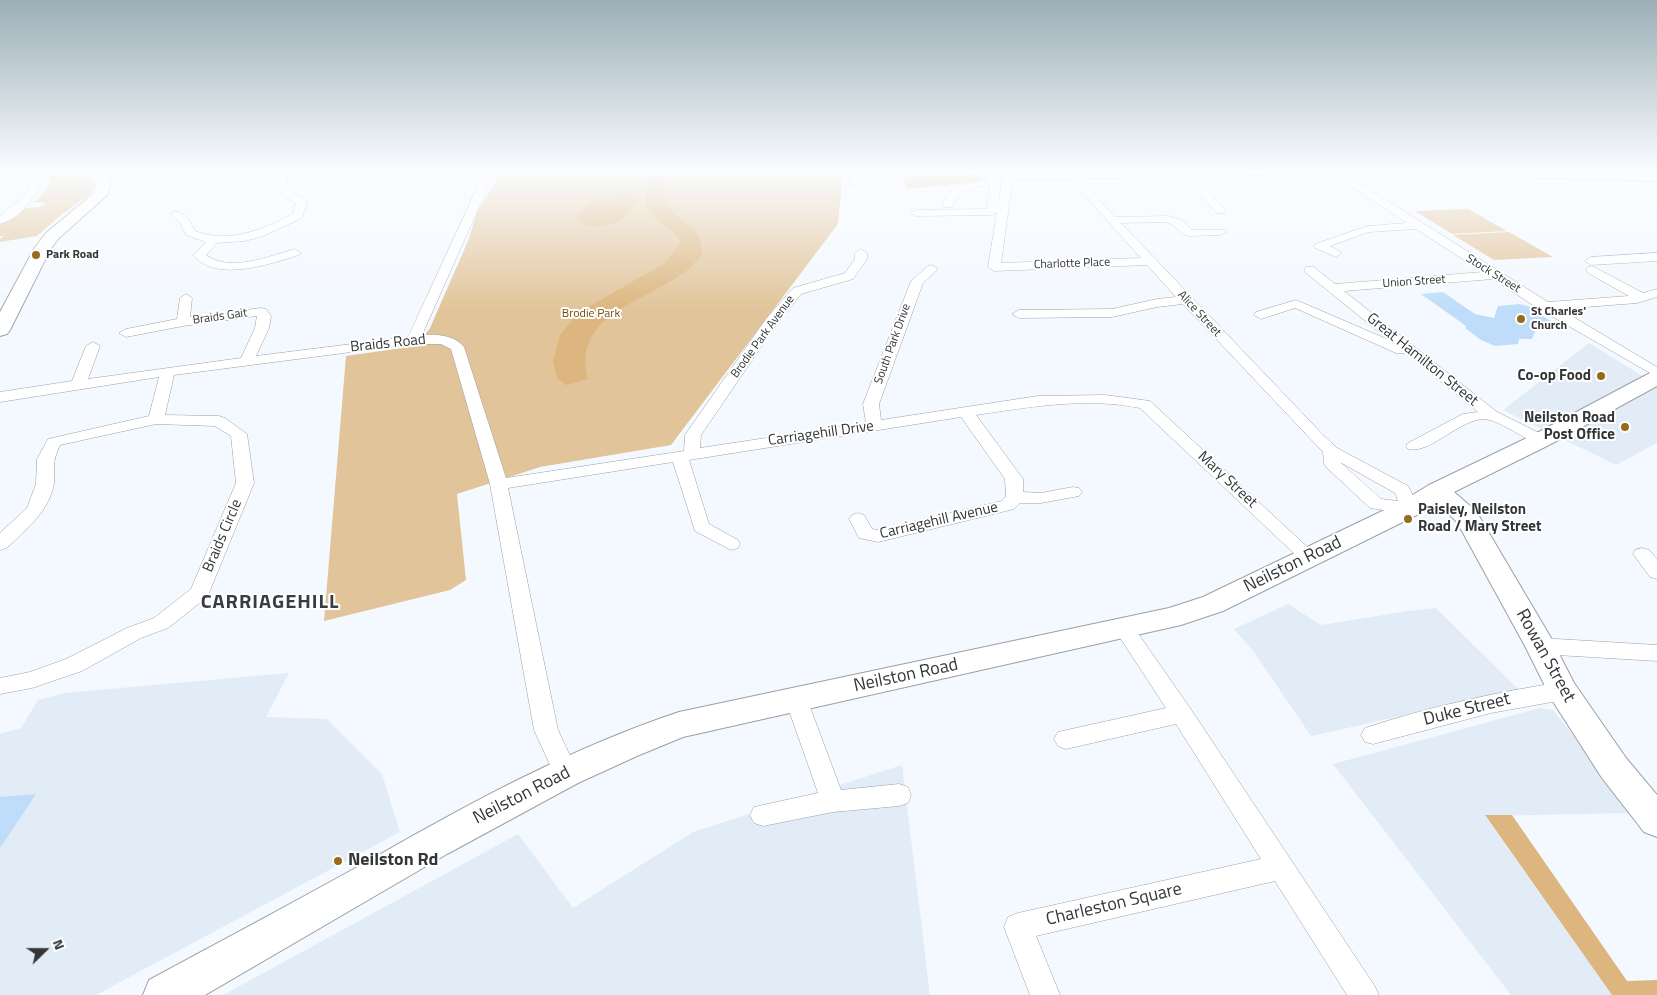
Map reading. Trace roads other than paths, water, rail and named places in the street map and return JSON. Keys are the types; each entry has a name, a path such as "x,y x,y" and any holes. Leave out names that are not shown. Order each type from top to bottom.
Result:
{"street":[{"path":"0,330 42,249 52,236 74,217"},
{"path":"180,217 186,222 190,233 200,238 214,240 250,236 280,226 295,217"},
{"path":"413,340 469,217"},
{"name":"Charlotte Place","path":"997,217 994,267 1150,261"},
{"name":"Alice Street","path":"1111,217 1186,300 1330,451 1352,460 1402,490 1410,508"},
{"name":"Stock Street","path":"1403,217 1544,306 1657,373"},
{"path":"1113,220 1168,218 1178,222 1189,233 1220,232"},
{"path":"1336,253 1319,246 1368,229 1416,226"},
{"path":"214,240 200,256 213,264 238,265 265,261 295,253"},
{"name":"Brodie Park Avenue","path":"686,454 693,435 771,322 797,291 849,276 861,259 861,253"},
{"path":"1642,298 1592,266 1657,257"},
{"name":"South Park Drive","path":"874,426 871,404 897,331 917,281 932,269"},
{"name":"Great Hamilton Street","path":"1310,270 1492,415 1541,440"},
{"name":"Union Street","path":"1332,288 1495,275"},
{"path":"1544,306 1642,298 1657,293"},
{"path":"183,322 186,298"},
{"path":"1019,314 1112,313 1186,300"},
{"path":"1261,315 1296,304 1424,361"},
{"name":"Braids Gait","path":"126,333 183,322 260,312 264,316 262,328 246,360"},
{"name":"Braids Road","path":"0,397 246,360 413,340 439,338 451,342 457,347 499,484 546,730 566,773"},
{"path":"78,385 93,346"},
{"path":"156,419 168,371"},
{"name":"Neilston Road","path":"164,995 434,842 566,773 626,746 678,725 1171,618 1213,604 1308,556 1410,508 1438,490 1541,440 1657,377"},
{"name":"Carriagehill Drive","path":"499,484 686,454 1048,401 1087,399 1134,401 1145,404"},
{"name":"Mary Street","path":"1145,404 1308,556"},
{"name":"Carriagehill Avenue","path":"858,519 865,534 878,536 1008,505 1015,497 1014,478 966,412"},
{"path":"1414,446 1469,417 1492,415"},
{"name":"Braids Circle","path":"0,544 35,510 45,484 45,459 54,442 156,419 220,421 239,434 245,483 199,594 161,623 134,633 74,665 32,680 0,686"},
{"name":"Alice Street","path":"1330,451 1332,463 1376,504 1410,508"},
{"path":"686,454 701,527 731,544"},
{"name":"Rowan Street","path":"1438,490 1467,517 1540,646 1563,691 1614,768 1657,821"},
{"path":"1015,497 1041,498 1073,492"},
{"path":"1642,554 1657,572"},
{"path":"1123,627 1182,714 1364,995"},
{"path":"1540,646 1657,653"},
{"name":"Duke Street","path":"1373,735 1456,712 1533,695 1563,691"},
{"path":"796,699 833,800"},
{"path":"1066,739 1182,714"},
{"path":"762,815 833,800 899,795"},
{"name":"Charleston Square","path":"1045,995 1018,928 1281,867"}],"place":[{"name":"Park Road","path":"36,255"},
{"name":"St Charles' Church","path":"1521,319"},
{"name":"Co-op Food","path":"1601,376"},
{"name":"Neilston Road Post Office","path":"1625,427"},
{"name":"Paisley, Neilston Road / Mary Street","path":"1408,519"},
{"name":"Neilston Rd","path":"338,861"}],"district":[{"name":"CARRIAGEHILL","path":"270,603"}],"park label":[{"name":"Brodie Park","path":"591,314"}]}
